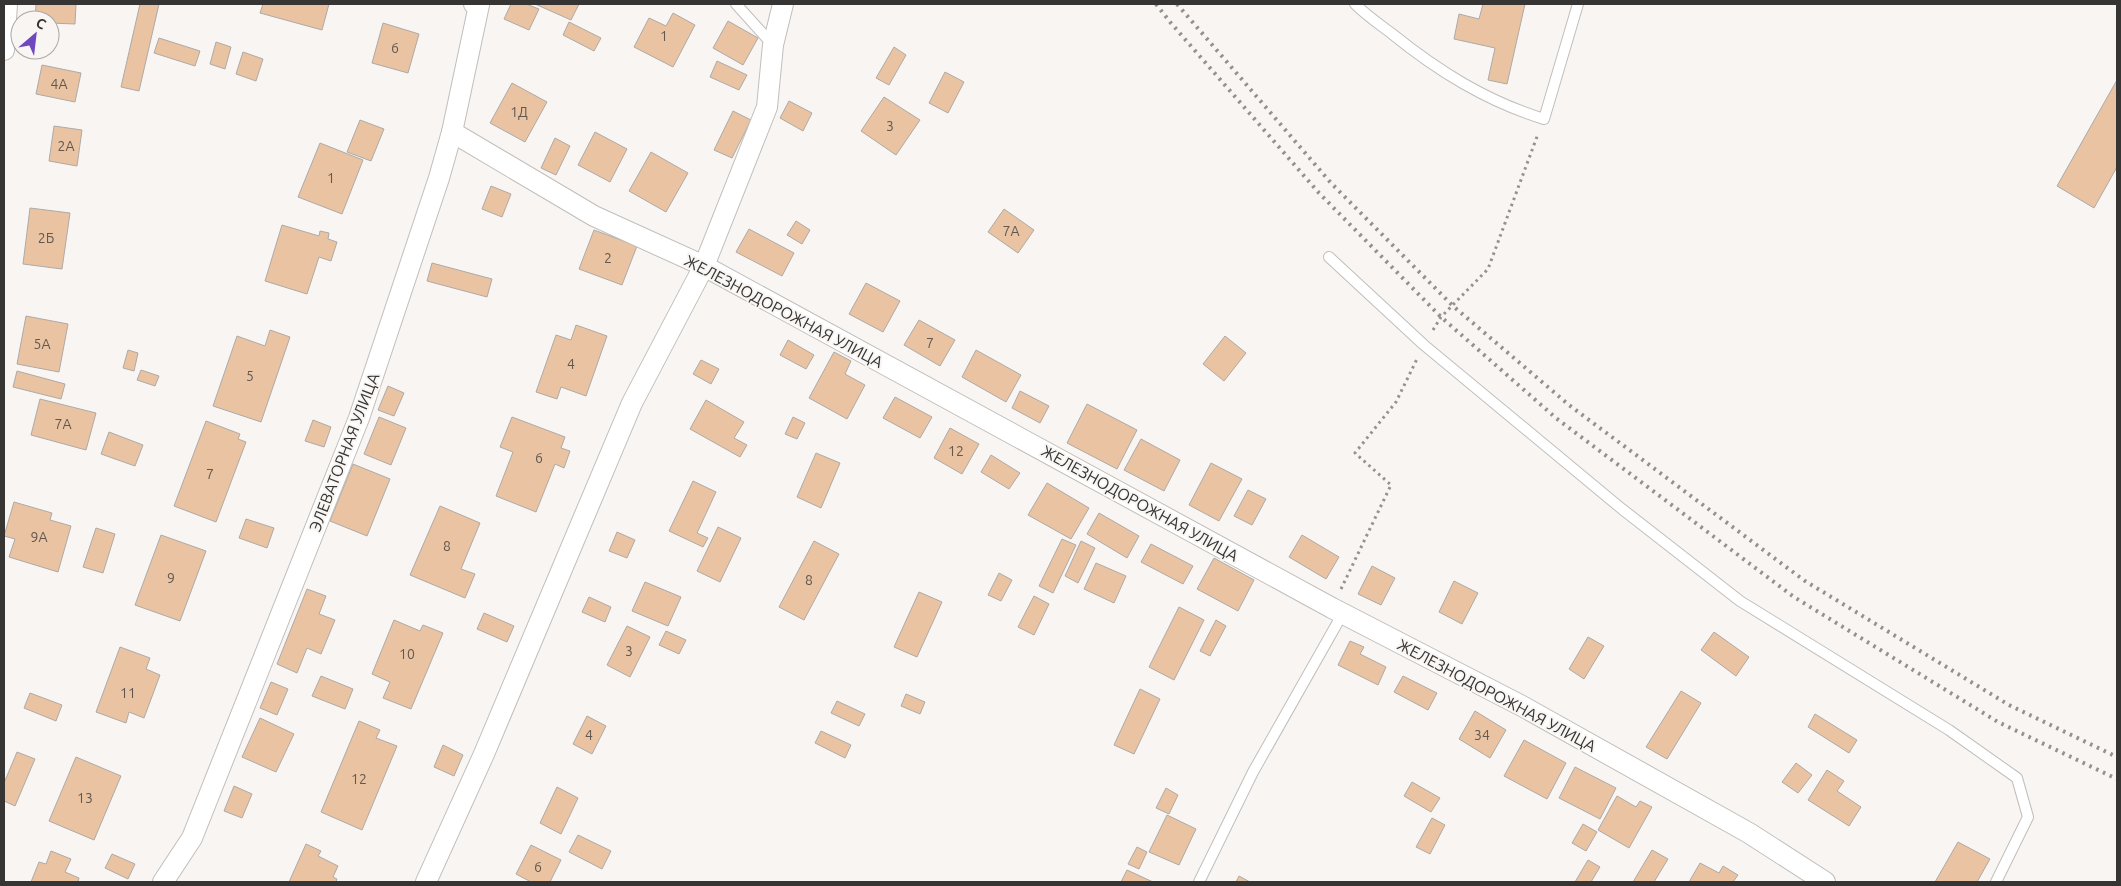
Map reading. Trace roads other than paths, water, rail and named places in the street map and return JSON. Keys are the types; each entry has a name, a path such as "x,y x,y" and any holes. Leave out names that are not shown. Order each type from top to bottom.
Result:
{"street":[{"path":"4,50 7,4"},
{"path":"426,882 484,754 632,403 704,266 767,106 773,45 783,4"},
{"name":"ЭЛЕВАТОРНАЯ УЛИЦА","path":"163,882 192,838 359,418 436,187 452,132 476,5"},
{"name":"ЖЕЛЕЗНОДОРОЖНАЯ УЛИЦА","path":"452,132 594,216 704,266 1342,613 1522,706 1749,833 1825,882"}],"lane":[{"path":"736,4 773,45"},
{"path":"1355,4 1427,62 1514,110 1544,119 1578,4"},
{"path":"1330,257 1424,345 1622,509 1740,601 1949,730 2017,778 2028,817 1996,882"},
{"path":"1200,882 1253,772 1342,613"}],"railway":[{"path":"1156,4 1319,193 1441,317 1556,418 1794,597 1998,722 2117,779"},
{"path":"1177,4 1331,183 1453,306 1569,405 1805,581 2009,705 2117,757"}]}
